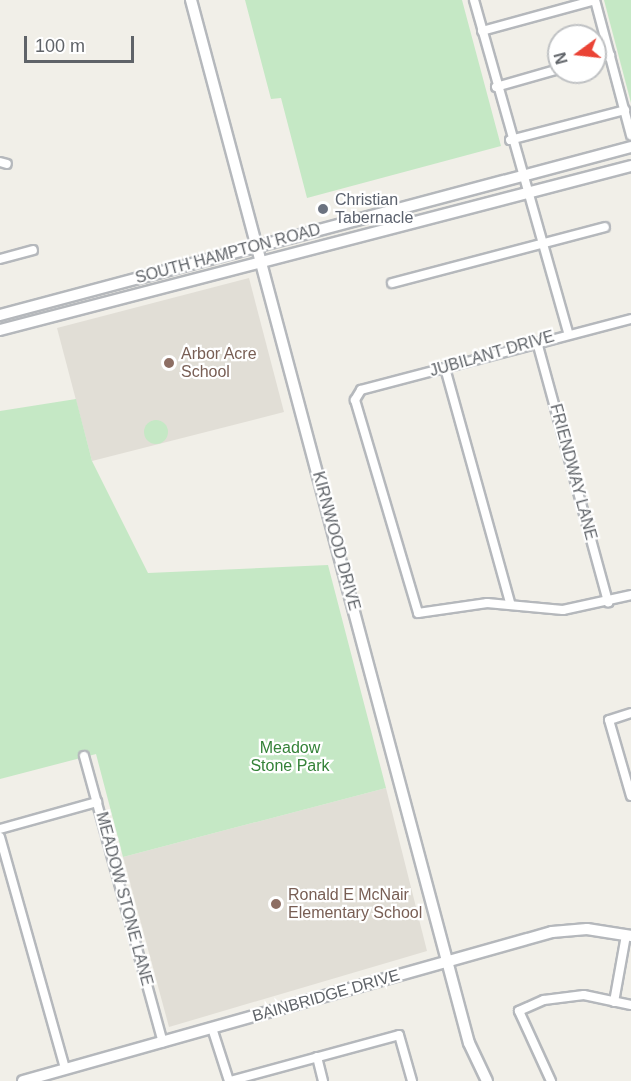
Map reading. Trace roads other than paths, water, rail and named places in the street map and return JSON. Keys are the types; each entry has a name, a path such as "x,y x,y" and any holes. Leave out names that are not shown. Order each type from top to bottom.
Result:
{"street":[{"name":"KIRNWOOD DRIVE","path":"190,0 470,1043 487,1081"},
{"path":"474,0 510,140 525,173 568,333"},
{"path":"482,31 595,0 631,135"},
{"path":"496,87 547,72"},
{"path":"510,140 625,110"},
{"name":"SOUTH HAMPTON ROAD","path":"0,315 525,173 631,147"},
{"name":"SOUTH HAMPTON ROAD","path":"0,328 262,263 631,166"},
{"path":"392,283 605,227"},
{"path":"0,259 33,250"},
{"name":"JUBILANT DRIVE","path":"510,603 414,610 356,396 568,333 631,319"},
{"name":"FRIENDWAY LANE","path":"537,342 608,602"},
{"path":"445,368 510,603 563,610 608,602 631,595"},
{"path":"631,713 609,720 631,796"},
{"name":"MEADOW STONE LANE","path":"84,756 163,1042"},
{"path":"0,829 97,802"},
{"path":"0,837 65,1069"},
{"name":"BAINBRIDGE DRIVE","path":"23,1081 552,932 629,936"},
{"path":"614,1002 629,936"},
{"path":"551,1081 519,1011 544,1000 584,995 631,1005"},
{"path":"212,1028 230,1081 399,1035 412,1081"},
{"path":"317,1058 323,1081"}],"place":[{"name":"Christian Tabernacle","path":"323,209"},
{"name":"Arbor Acre School","path":"169,363"},
{"name":"Ronald E McNair Elementary School","path":"276,904"}],"park label":[{"name":"Meadow Stone Park","path":"290,757"}]}
